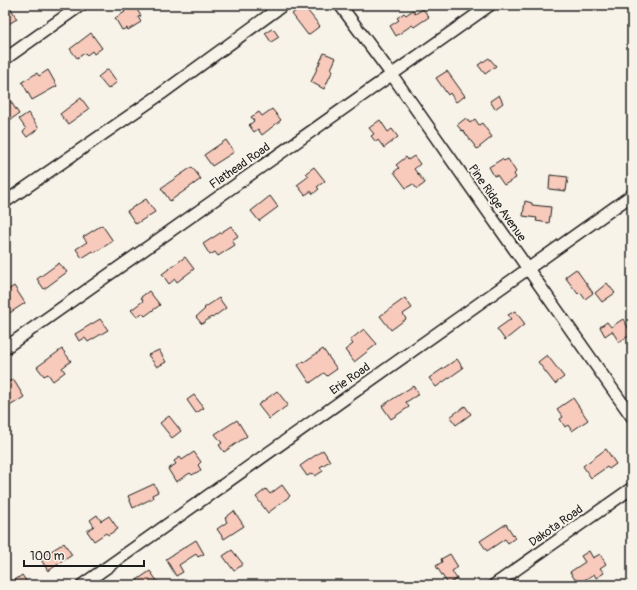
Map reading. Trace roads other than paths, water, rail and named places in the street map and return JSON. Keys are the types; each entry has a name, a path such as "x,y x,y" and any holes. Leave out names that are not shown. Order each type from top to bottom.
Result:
{"street":[{"path":"5,59 81,5"},
{"path":"5,202 161,94 283,5"},
{"name":"Pine Ridge Avenue","path":"340,5 392,75 632,417"},
{"name":"Flathead Road","path":"5,348 490,5"},
{"name":"Erie Road","path":"82,585 632,195"},
{"name":"Dakota Road","path":"494,585 632,488"}]}
